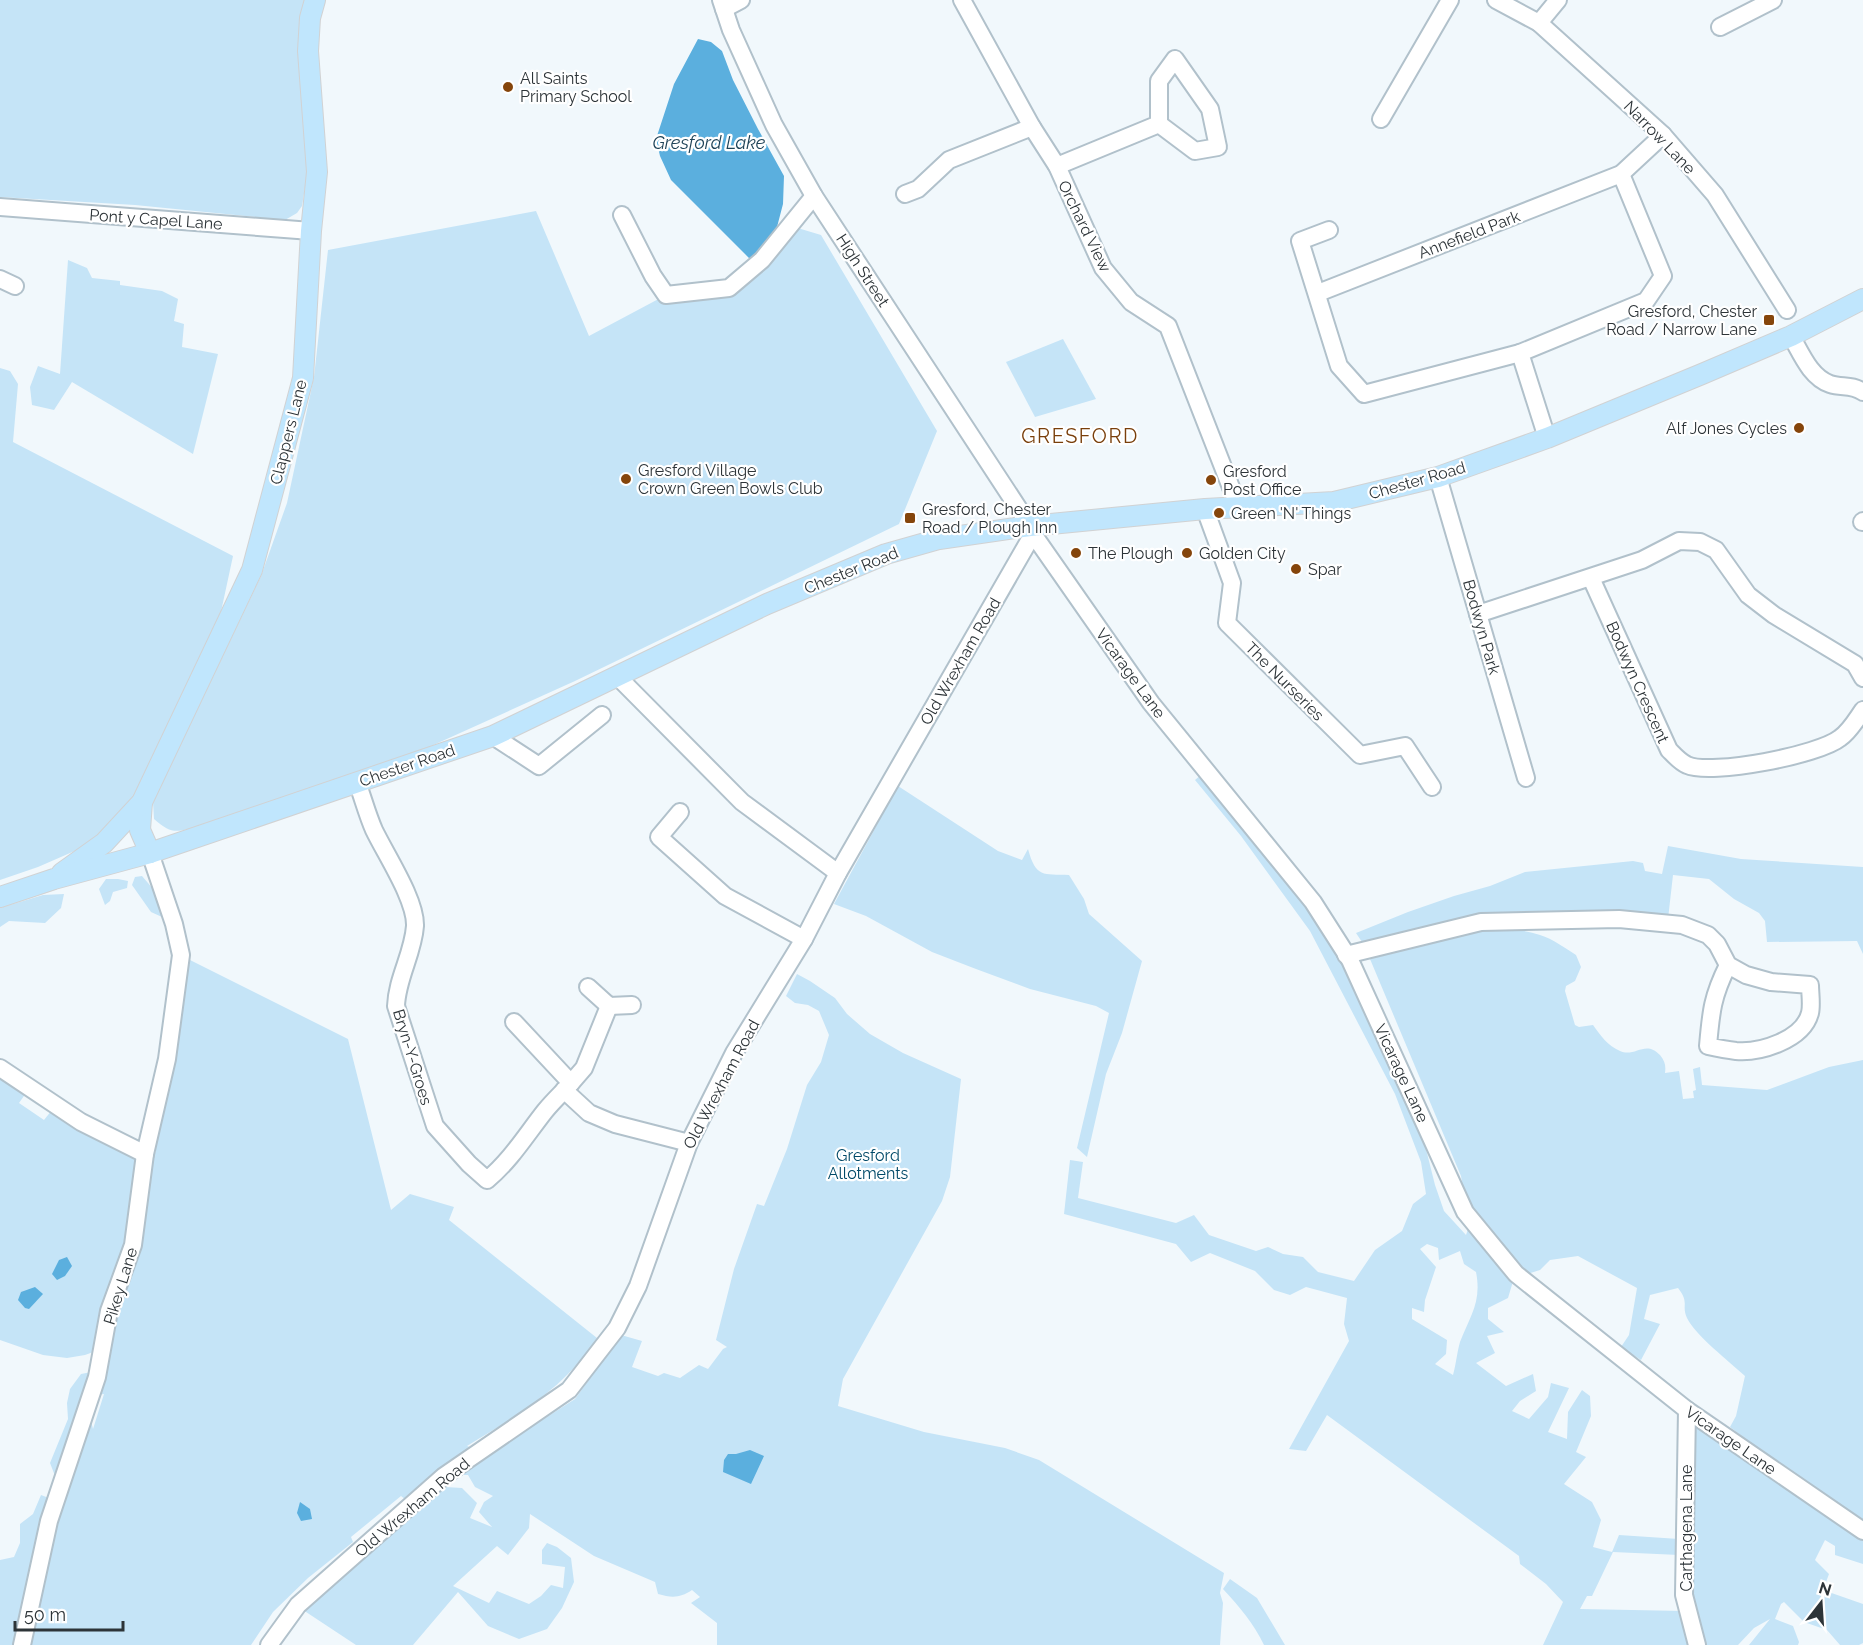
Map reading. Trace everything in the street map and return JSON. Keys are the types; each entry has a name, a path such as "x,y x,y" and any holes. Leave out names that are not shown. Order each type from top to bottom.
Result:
{"main road":[{"name":"Clappers Lane","path":"54,879 104,843 142,802 252,570 303,378 311,231 317,172 308,51 310,18 315,0"},
{"name":"Chester Road","path":"0,897 54,879 150,853 493,736 767,604 886,554 939,539 1205,509 1334,502 1438,477 1547,438 1791,336 1863,299"},
{"name":"Clappers Lane","path":"142,802 140,830 150,853"}],"street":[{"path":"723,4 741,0"},
{"name":"Orchard View","path":"962,0 1032,128 1057,166 1103,268 1131,302 1168,326 1239,508"},
{"path":"1382,119 1450,0"},
{"name":"Narrow Lane","path":"1496,0 1539,23 1663,135 1715,195 1786,310"},
{"path":"1539,23 1558,0"},
{"path":"1720,27 1773,0"},
{"name":"High Street","path":"723,4 731,30 774,125 814,196 1032,530"},
{"path":"1175,59 1210,109 1218,147 1195,151 1159,124 1159,81 1175,59"},
{"path":"1057,166 1159,124"},
{"path":"905,194 918,189 949,160 1032,128"},
{"name":"Annefield Park","path":"1318,293 1621,174 1663,135"},
{"path":"1329,230 1300,242 1318,293 1339,366 1364,394 1520,353 1646,301 1663,276 1621,174"},
{"path":"622,215 653,276 666,296 729,288 762,260 814,196"},
{"name":"Pont y Capel Lane","path":"0,207 311,231"},
{"path":"1791,336 1811,372 1830,384 1856,387 1863,392"},
{"path":"1520,353 1547,438"},
{"name":"Bodwyn Park","path":"1438,477 1526,778"},
{"name":"The Nurseries","path":"1205,509 1232,583 1227,623 1360,755 1405,746 1432,787"},
{"name":"Old Wrexham Road","path":"269,1645 298,1605 444,1476 569,1390 616,1328 638,1286 689,1143 734,1053 804,939 838,873 1032,530"},
{"name":"Vicarage Lane","path":"1032,530 1151,703 1313,902 1346,955 1465,1212 1515,1274 1687,1410 1863,1531"},
{"path":"1478,614 1642,560 1678,541 1700,542 1716,550 1748,595 1774,615 1856,664 1863,678"},
{"name":"Bodwyn Crescent","path":"1591,578 1669,750 1688,765 1720,768 1801,755 1839,740 1863,710"},
{"path":"617,676 742,802 838,873"},
{"path":"493,736 539,766 602,715"},
{"name":"Bryn-Y-Groes","path":"357,782 373,827 414,910 415,925 396,993 396,1006 435,1126 469,1164 487,1180 501,1168 528,1137 546,1110 568,1087"},
{"path":"680,812 659,837 725,896 804,939"},
{"name":"Pikey Lane","path":"22,1645 49,1521 97,1377 109,1311 133,1245 145,1154 167,1059 181,955 174,924 150,853"},
{"path":"1346,955 1481,922 1619,919 1682,925 1708,935 1717,944 1728,965 1746,975 1771,982 1810,985 1810,1013 1802,1028 1785,1040 1761,1050 1736,1051 1708,1046 1712,1006 1717,987 1728,965"},
{"path":"588,987 609,1006 632,1005"},
{"path":"568,1087 584,1068 609,1006"},
{"path":"514,1022 590,1113 615,1125 689,1143"},
{"path":"0,1068 81,1122 145,1154"},
{"name":"Carthagena Lane","path":"1687,1410 1684,1595 1697,1645"}],"green space":[{"path":"0,0 310,0 311,150 302,206 297,213 285,220 135,205 0,197"},
{"path":"536,211 589,336 666,295 729,288 791,226 821,235 937,431 899,524 575,681 429,747 199,826 180,831 166,828 154,819 153,802 261,576 287,503 314,377 328,250"},
{"path":"68,260 87,268 92,278 120,281 120,285 162,291 178,299 174,321 184,324 182,347 218,354 193,454 72,382 54,410 32,405 30,387 38,366 60,374"},
{"path":"1063,339 1096,399 1035,417 1006,362"},
{"path":"0,368 10,371 18,384 13,442 233,556 219,621 136,793 124,813 93,843 38,867 0,880"},
{"path":"1202,774 1310,906 1332,943 1425,1145 1444,1211 1466,1235 1469,1226 1461,1176 1370,959 1477,931 1520,930 1550,939 1576,955 1581,967 1575,981 1566,986 1565,991 1575,1025 1579,1027 1593,1025 1608,1043 1625,1053 1645,1049 1655,1051 1664,1061 1665,1073 1679,1071 1683,1099 1694,1098 1693,1091 1696,1090 1693,1069 1700,1067 1702,1085 1767,1090 1829,1067 1863,1060 1863,1520 1774,1461 1730,1427 1736,1416 1745,1376 1691,1325 1685,1314 1684,1297 1678,1288 1650,1295 1644,1319 1660,1324 1641,1360 1621,1347 1629,1335 1637,1288 1578,1256 1550,1260 1540,1270 1514,1278 1508,1298 1488,1308 1488,1319 1504,1332 1487,1336 1495,1353 1476,1363 1506,1386 1533,1374 1536,1391 1520,1401 1512,1411 1529,1419 1548,1397 1551,1383 1569,1388 1548,1432 1567,1439 1568,1412 1582,1390 1590,1396 1591,1416 1576,1452 1586,1457 1564,1484 1592,1502 1601,1520 1593,1547 1612,1552 1619,1535 1679,1539 1679,1555 1613,1552 1592,1596 1587,1596 1580,1609 1684,1611 1689,1645 1543,1645 1563,1602 1546,1584 1520,1564 1519,1556 1327,1415 1306,1451 1289,1449 1349,1341 1344,1324 1347,1298 1306,1287 1290,1295 1274,1290 1255,1271 1210,1253 1191,1262 1176,1244 1064,1214 1070,1160 1083,1162 1078,1198 1176,1223 1194,1215 1209,1235 1256,1251 1268,1247 1283,1254 1303,1257 1318,1272 1354,1281 1375,1250 1402,1231 1413,1204 1426,1194 1421,1162 1395,1094 1310,931 1241,836 1195,780","holes":["1427,1244 1438,1248 1439,1260 1460,1251 1464,1264 1476,1272 1476,1300 1460,1342 1453,1375 1435,1364 1446,1354 1447,1340 1412,1319 1412,1308 1424,1312 1425,1300 1436,1267 1420,1249"]},
{"path":"898,786 998,851 1022,860 1028,849 1038,870 1053,875 1069,875 1084,899 1089,914 1142,961 1122,1033 1106,1074 1087,1157 1077,1148 1109,1013 1096,1006 1030,989 932,952 866,916 834,904"},
{"path":"1668,846 1741,859 1863,867 1863,954 1857,941 1767,942 1765,921 1759,913 1734,899 1709,879 1673,875 1668,919 1503,913 1452,920 1362,942 1356,933 1408,912 1490,886 1525,872 1633,861 1643,863 1645,871 1662,874"},
{"path":"142,876 160,900 162,917 151,912 132,885 135,877"},
{"path":"106,879 128,881 127,888 113,892 110,901 105,905 99,889"},
{"path":"64,894 61,908 45,923 9,921 0,927 0,908 43,895"},
{"name":"Gresford Allotments","path":"190,960 348,1039 391,1210 410,1194 454,1207 449,1220 597,1338 570,1372 539,1400 467,1446 489,1454 575,1399 621,1335 642,1341 632,1367 658,1376 664,1373 680,1378 699,1365 708,1369 727,1347 716,1340 734,1269 757,1204 764,1206 787,1149 807,1085 821,1062 829,1035 819,1011 808,1005 795,1003 786,996 797,974 835,998 847,1014 870,1034 903,1053 961,1079 950,1177 942,1201 843,1379 838,1406 924,1432 1005,1448 1039,1460 1224,1573 1220,1593 1223,1603 1220,1645 717,1645 717,1623 691,1603 700,1597 692,1590 684,1595 676,1596 658,1594 655,1582 594,1556 530,1514 529,1528 508,1555 497,1546 453,1586 489,1603 497,1591 529,1604 551,1585 563,1588 565,1567 542,1564 542,1550 547,1543 557,1547 571,1558 574,1582 562,1608 547,1629 519,1639 488,1626 458,1592 413,1645 356,1645 303,1610 415,1507 401,1496 351,1537 353,1542 308,1578 273,1612 251,1645 0,1645 0,1560 14,1557 20,1543 20,1524 33,1514 41,1495 62,1503 73,1477 57,1481 50,1463 68,1419 67,1403 70,1389 81,1374 107,1369 110,1354 96,1351 67,1358 43,1355 0,1340 0,1076 26,1093 19,1103 44,1120 52,1110 133,1155 140,1162 144,1213 149,1196 150,1171 156,1150 154,1137 160,1125","holes":["104,1394 93,1429 90,1417 96,1395","436,1475 468,1475 475,1487 493,1496 484,1502 479,1512 492,1527 470,1518 477,1503 462,1488 445,1487","53,1546 37,1605 42,1549"]},
{"path":"1690,1419 1863,1538 1863,1564 1835,1555 1835,1546 1825,1540 1815,1560 1829,1574 1823,1590 1863,1604 1863,1643 1840,1645 1827,1630 1804,1622 1784,1602 1775,1619 1793,1626 1798,1645 1749,1645 1770,1619 1754,1628 1738,1645 1700,1645 1688,1595"},
{"path":"1230,1579 1257,1598 1285,1645 1264,1645 1246,1616 1223,1589"}],"water":[{"name":"Gresford Lake","path":"698,39 711,42 722,51 733,80 784,176 783,204 777,227 751,260 671,180 660,156 656,139 674,84"},
{"path":"67,1257 72,1266 65,1276 57,1280 52,1274 59,1260"},
{"path":"35,1287 43,1294 29,1309 25,1308 18,1300 21,1292"},
{"path":"750,1450 764,1456 751,1484 723,1472 724,1460 728,1454"},
{"path":"300,1502 310,1509 312,1519 301,1521 297,1513"}],"place":[{"name":"All Saints Primary School","path":"508,87"},
{"name":"Gresford, Chester Road / Narrow Lane","path":"1769,320"},
{"name":"Alf Jones Cycles","path":"1799,428"},
{"name":"Gresford Village Crown Green Bowls Club","path":"626,479"},
{"name":"Gresford Post Office","path":"1211,480"},
{"name":"Green 'N' Things","path":"1219,513"},
{"name":"Gresford, Chester Road / Plough Inn","path":"910,518"},
{"name":"The Plough","path":"1076,553"},
{"name":"Golden City","path":"1187,553"},
{"name":"Spar","path":"1296,569"}],"district":[{"name":"GRESFORD","path":"1080,436"}]}
